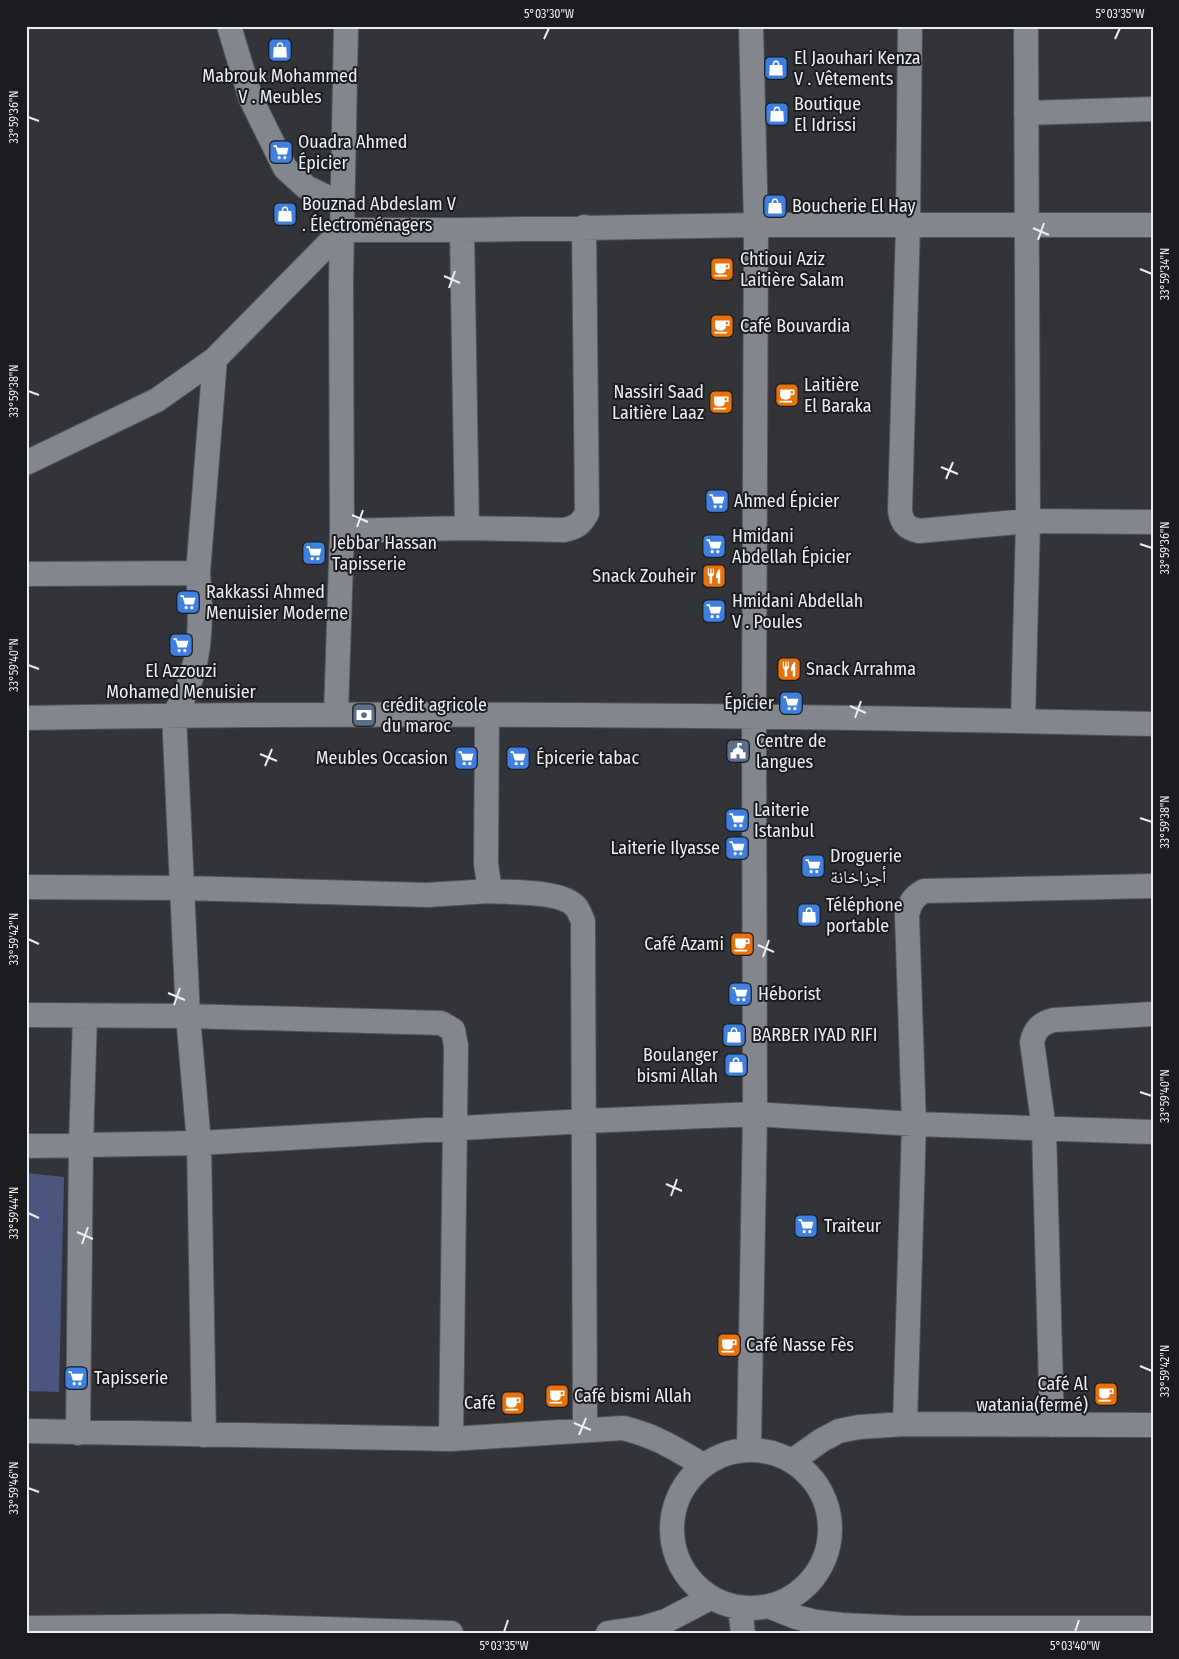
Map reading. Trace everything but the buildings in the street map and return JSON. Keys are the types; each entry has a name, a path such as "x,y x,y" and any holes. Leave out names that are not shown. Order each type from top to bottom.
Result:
{"street":[{"path":"229,26 250,99 285,168 306,187 343,205"},
{"path":"336,714 342,531 342,230 346,26"},
{"path":"749,1448 755,1114 756,225 751,26"},
{"path":"910,26 908,225 900,511 902,521 911,529 919,531 1028,521 1153,522"},
{"path":"1023,721 1028,521 1026,26"},
{"path":"1026,112 1153,109"},
{"path":"26,464 157,400 215,359 342,230 756,225 1153,225"},
{"path":"342,531 468,528 564,530 574,528 581,523 587,513 584,227"},
{"path":"462,230 468,528"},
{"path":"204,1435 198,1142 188,1016 174,715 188,688 200,643 201,614 198,573 215,359"},
{"path":"26,574 198,573"},
{"path":"26,718 336,714 1153,724"},
{"path":"487,715 486,864 490,891"},
{"path":"905,1424 914,1124 907,915 909,905 915,896 924,891 1153,886"},
{"path":"26,887 182,888 427,895 490,891 555,896 567,900 577,907 583,921 586,1430"},
{"path":"1052,1425 1044,1129 1032,1042 1037,1029 1044,1023 1054,1020 1153,1014"},
{"path":"26,1015 188,1016 441,1023 453,1030 456,1036 451,1439"},
{"path":"78,1433 81,1145 85,1016"},
{"path":"26,1146 198,1142 585,1120 755,1114 914,1124 1153,1132"},
{"path":"792,1460 838,1431 859,1427 905,1424 1153,1425"},
{"path":"26,1431 451,1439 623,1428 644,1433 664,1441 703,1465"},
{"path":"771,1607 799,1593 820,1570 830,1541 828,1510 815,1481 792,1460 749,1448 731,1452 703,1465 682,1489 671,1518 673,1549 687,1577 710,1598 740,1608 771,1607 796,1617 816,1622 907,1630 1153,1628"},
{"path":"608,1633 642,1628 666,1621 710,1598"},
{"path":"740,1608 743,1633"},
{"path":"26,1628 451,1633"}],"place":[{"name":"Mabrouk Mohammed V . Meubles","path":"280,50"},
{"name":"El Jaouhari Kenza V . Vêtements","path":"776,68"},
{"name":"Boutique El Idrissi","path":"777,114"},
{"name":"Ouadra Ahmed Épicier","path":"281,152"},
{"name":"Boucherie El Hay","path":"775,206"},
{"name":"Bouznad Abdeslam V . Électroménagers","path":"285,214"},
{"name":"Chtioui Aziz Laitière Salam","path":"722,269"},
{"name":"Café Bouvardia","path":"722,326"},
{"name":"Laitière El Baraka","path":"787,395"},
{"name":"Nassiri Saad Laitière Laaz","path":"721,402"},
{"name":"Ahmed Épicier","path":"717,501"},
{"name":"Hmidani Abdellah Épicier","path":"714,546"},
{"name":"Jebbar Hassan Tapisserie","path":"314,553"},
{"name":"Snack Zouheir","path":"714,576"},
{"name":"Rakkassi Ahmed Menuisier Moderne","path":"188,602"},
{"name":"Hmidani Abdellah V . Poules","path":"714,611"},
{"name":"El Azzouzi Mohamed Menuisier","path":"181,645"},
{"name":"Snack Arrahma","path":"789,669"},
{"name":"Épicier","path":"791,703"},
{"name":"crédit agricole du maroc","path":"364,715"},
{"name":"Centre de langues","path":"738,751"},
{"name":"Meubles Occasion","path":"466,758"},
{"name":"Épicerie tabac","path":"518,758"},
{"name":"Laiterie Istanbul","path":"737,820"},
{"name":"Laiterie Ilyasse","path":"737,848"},
{"name":"Droguerie أجزاخانة","path":"813,866"},
{"name":"Téléphone portable","path":"809,915"},
{"name":"Café Azami","path":"742,944"},
{"name":"Héborist","path":"740,994"},
{"name":"BARBER IYAD RIFI","path":"734,1035"},
{"name":"Boulanger bismi Allah","path":"736,1065"},
{"name":"Traiteur","path":"806,1226"},
{"name":"Café Nasse Fès","path":"729,1345"},
{"name":"Tapisserie","path":"76,1378"},
{"name":"Café Al watania(fermé)","path":"1106,1394"},
{"name":"Café bismi Allah","path":"557,1396"},
{"name":"Café","path":"513,1403"}]}
